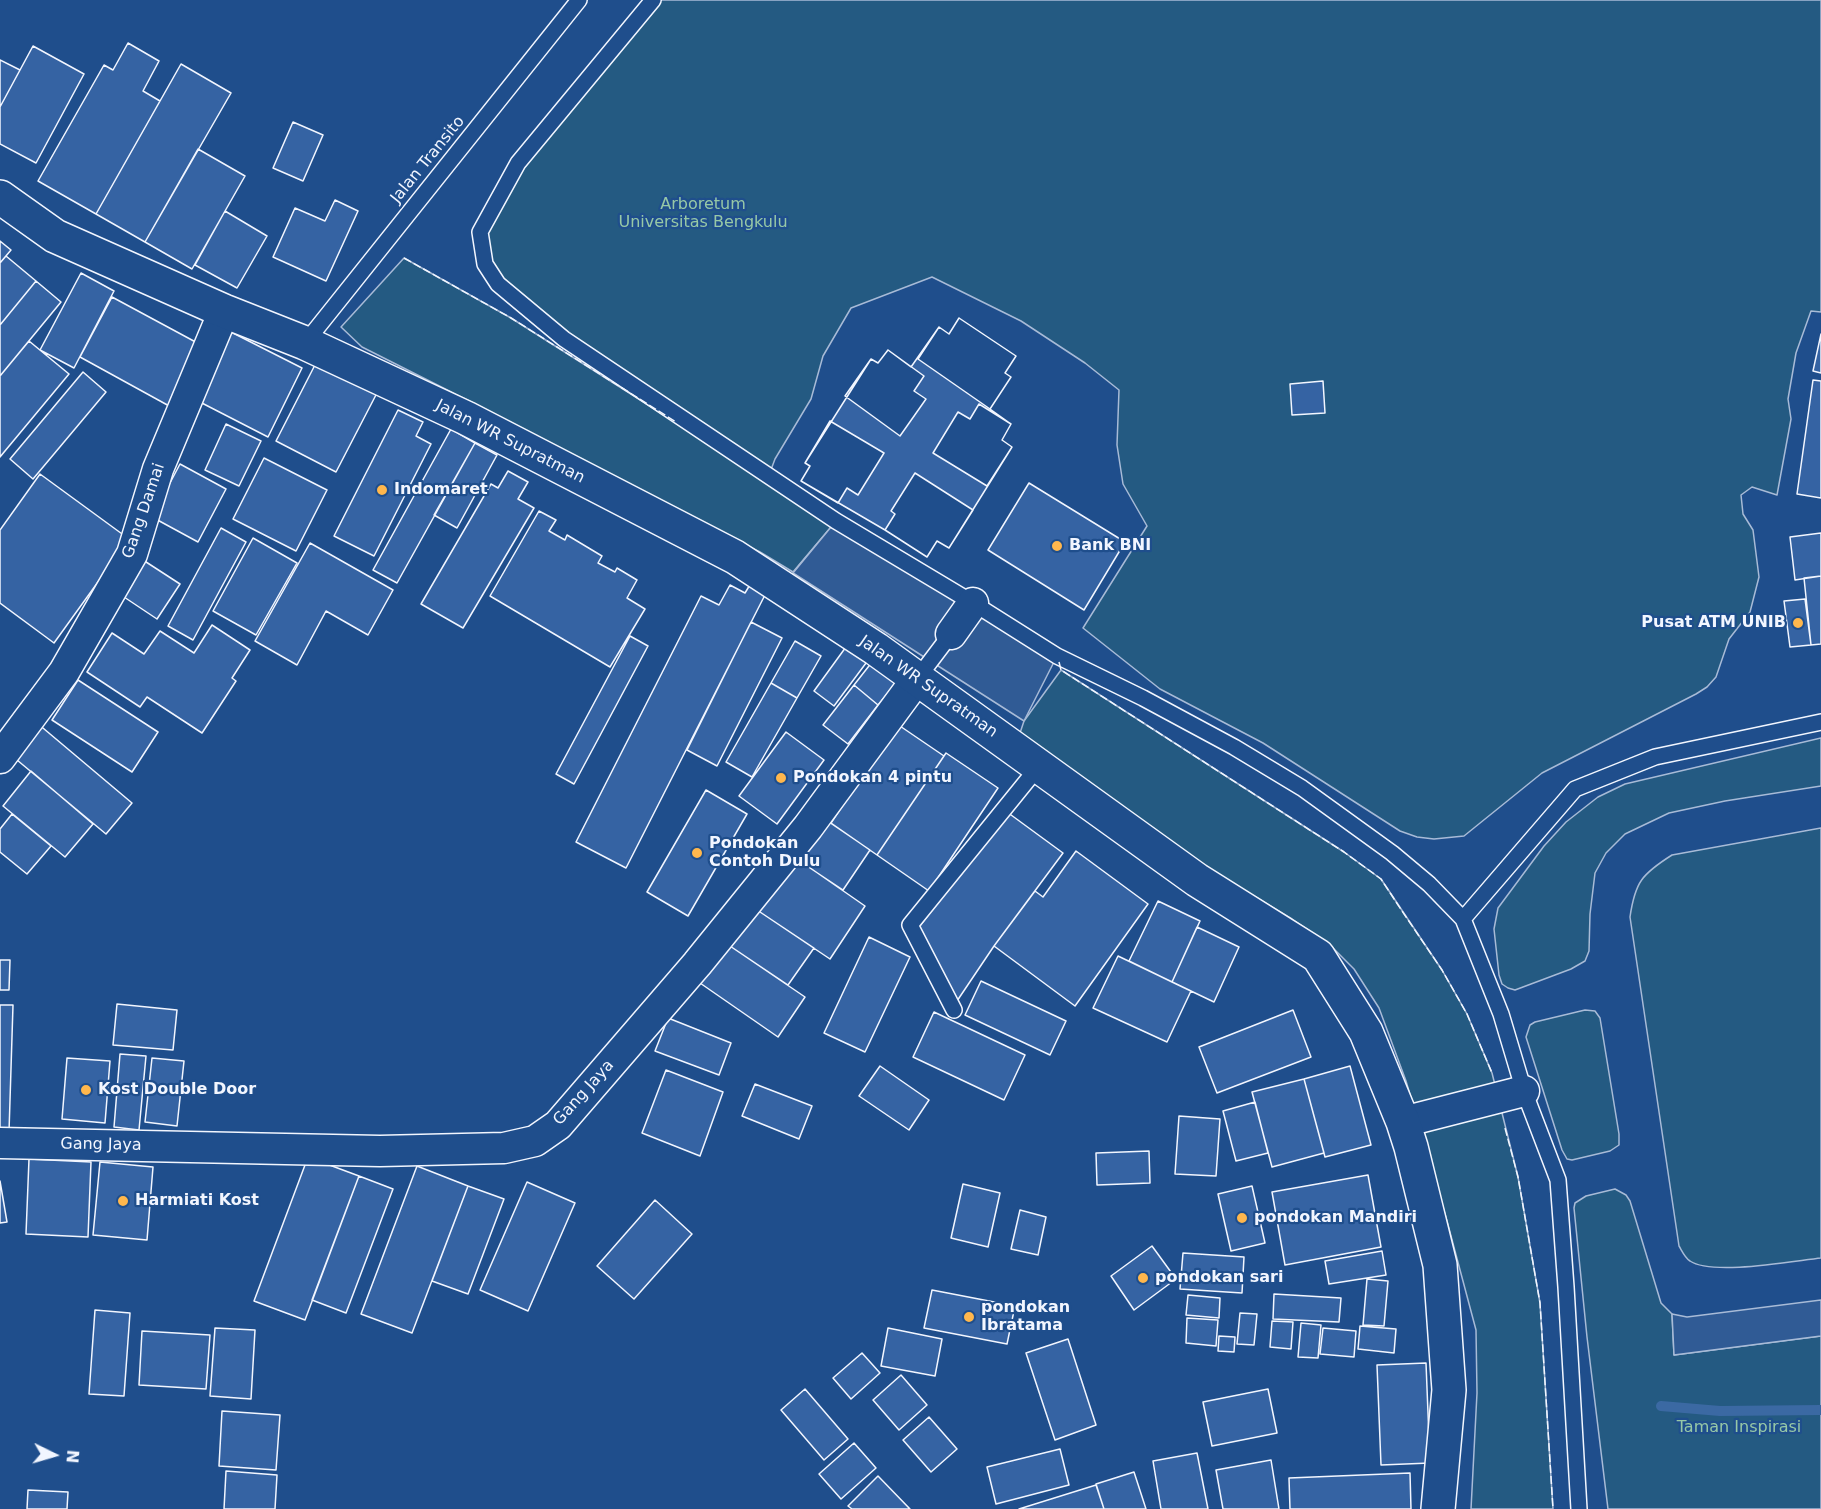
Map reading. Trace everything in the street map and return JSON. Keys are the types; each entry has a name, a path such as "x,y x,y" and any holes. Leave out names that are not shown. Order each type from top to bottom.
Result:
{"highway":[{"name":"Jalan WR Supratman","path":"0,197 55,236 224,311 305,343 466,418 735,557 917,679 1197,879 1318,956 1366,1032 1403,1122 1440,1264 1449,1390 1438,1509"}],"street":[{"name":"Gang Damai","path":"0,758 64,672 132,554 158,470 224,311"},
{"path":"951,634 973,603"},
{"name":"Gang Jaya","path":"0,1143 380,1150 504,1148 535,1141 558,1125 697,964 808,827 917,679"},
{"path":"1403,1122 1524,1091"}],"lane":[{"name":"Jalan Transito","path":"305,343 579,0"},
{"path":"653,0 518,163 480,232 485,264 498,284 564,339 836,521 1057,656 1204,730 1302,788 1392,852 1429,884 1463,919 1501,1014 1524,1091 1558,1180 1579,1509"},
{"path":"917,679 951,634"},
{"path":"1463,919 1575,789 1655,757 1821,722"},
{"path":"954,1010 910,925 1038,766"}],"green space":[{"name":"Arboretum Universitas Bengkulu","path":"653,0 1821,0 1821,312 1811,311 1796,353 1788,399 1791,419 1777,495 1752,487 1741,495 1743,514 1753,530 1759,577 1750,612 1729,639 1716,677 1696,694 1542,773 1464,836 1434,839 1417,837 1400,831 1263,743 1160,689 1083,628 1147,526 1123,484 1117,445 1119,390 1085,363 1021,321 932,277 851,308 823,356 811,399 775,459 769,475 498,284 480,232 518,163"},
{"path":"404,258 511,318 746,467 836,521 793,572 760,552 655,500 477,405 362,347 341,327"},
{"path":"1061,670 1344,852 1381,879 1442,970 1467,1014 1492,1073 1518,1177 1540,1303 1553,1509 1471,1509 1477,1393 1476,1330 1406,1081 1379,1008 1354,969 1328,943 1166,843 1019,736 1024,721"},
{"path":"1821,738 1821,786 1725,801 1669,813 1625,834 1606,853 1595,873 1590,914 1589,951 1585,961 1571,969 1515,990 1502,984 1494,929 1498,908 1544,846 1566,822 1598,797 1625,784"},
{"path":"1821,828 1821,1258 1753,1266 1701,1265 1688,1260 1679,1246 1630,917 1634,895 1647,874 1672,855"},
{"path":"1585,1010 1595,1011 1600,1018 1619,1145 1610,1151 1572,1160 1567,1159 1562,1150 1526,1037 1530,1025 1535,1022"},
{"name":"Taman Inspirasi","path":"1615,1189 1626,1195 1630,1201 1661,1303 1672,1314 1674,1355 1821,1336 1821,1509 1608,1509 1574,1208 1575,1203 1586,1196"}],"shaded area":[{"path":"836,521 1057,656 1024,721 793,573"},
{"path":"1821,1300 1821,1336 1674,1355 1672,1314 1687,1317"}],"building":[{"path":"128,43 159,61 143,91 160,101 96,214 38,181 104,65 113,70"},
{"path":"33,46 84,74 36,163 0,144 0,107"},
{"path":"0,60 20,70 0,107"},
{"path":"181,64 231,93 145,242 96,214"},
{"path":"293,122 323,135 303,181 273,168"},
{"path":"198,149 245,176 192,269 145,242"},
{"path":"335,200 358,211 326,281 273,257 295,208 325,221"},
{"path":"225,211 267,236 237,288 195,265"},
{"path":"0,241 11,250 0,263"},
{"path":"6,256 36,281 0,325 0,263"},
{"path":"81,273 114,291 74,368 40,350"},
{"path":"36,281 61,302 0,376 0,325"},
{"path":"112,297 203,346 171,407 80,357"},
{"path":"959,318 1016,356 1005,373 1011,377 990,409 918,359 939,327 949,334"},
{"path":"959,318 1016,356 1005,373 1011,377 990,409 1011,424 1002,440 1012,447 949,548 937,541 927,557 801,481 810,466 805,463 871,359 878,363 888,350 911,367 939,327 949,334"},
{"path":"231,332 302,368 268,437 196,400"},
{"path":"1821,334 1821,373 1813,371"},
{"path":"29,341 69,374 0,457 0,376"},
{"path":"888,350 924,376 914,391 926,399 900,436 845,396 871,359 878,363"},
{"path":"318,359 378,391 336,472 276,441"},
{"path":"83,372 106,392 33,479 10,459"},
{"path":"1813,380 1821,381 1821,498 1797,494"},
{"path":"1323,381 1325,413 1292,415 1290,384"},
{"path":"979,404 1011,424 1002,440 1012,447 987,486 933,453 958,412 970,419"},
{"name":"Indomaret","path":"398,410 423,422 416,436 431,444 374,556 334,536"},
{"path":"830,421 884,453 858,495 847,488 838,503 801,481 810,466 805,463"},
{"path":"226,424 261,441 239,486 205,470"},
{"path":"451,429 475,443 397,583 373,570"},
{"path":"475,443 497,455 457,528 434,515"},
{"path":"264,458 327,490 296,551 233,519"},
{"path":"180,464 226,489 198,542 152,517"},
{"path":"508,471 528,482 518,499 534,508 463,628 421,604 491,484 498,488"},
{"path":"915,473 973,510 949,548 937,541 927,557 885,530 895,514 891,511"},
{"path":"40,474 129,539 54,643 0,603 0,530"},
{"name":"Bank BNI","path":"1029,483 1125,542 1084,610 988,550"},
{"path":"539,511 556,520 549,531 565,540 567,535 602,556 598,563 615,572 617,568 637,580 627,598 645,609 610,667 490,596"},
{"path":"221,528 246,542 193,640 168,626"},
{"path":"1821,533 1821,576 1795,580 1790,537"},
{"path":"253,538 297,563 256,635 213,611"},
{"path":"310,543 393,590 368,635 326,611 297,665 255,641"},
{"path":"143,560 180,584 157,619 121,595"},
{"path":"1821,576 1821,644 1811,645 1804,578"},
{"path":"751,583 767,591 626,868 576,842 701,596 719,605 730,585 745,593"},
{"name":"Pusat ATM UNIB","path":"1805,599 1811,645 1790,647 1784,601"},
{"path":"751,622 782,638 717,766 687,750"},
{"path":"212,625 250,650 232,678 236,681 202,733 147,697 140,707 87,672 112,633 144,654 160,631 194,653"},
{"path":"630,636 648,646 574,784 556,774"},
{"path":"851,640 872,655 834,706 814,691"},
{"path":"795,641 821,656 797,698 771,683"},
{"path":"876,657 901,677 878,705 854,685"},
{"path":"78,680 158,732 132,772 52,720"},
{"path":"771,683 797,698 752,777 726,762"},
{"path":"854,685 878,705 848,744 823,725"},
{"path":"37,723 132,803 106,834 11,755"},
{"path":"897,724 944,756 877,855 831,823"},
{"name":"Pondokan 4 pintu","path":"786,732 824,760 777,824 739,796"},
{"path":"946,753 998,788 929,891 877,855"},
{"path":"31,771 93,824 65,857 3,806"},
{"name":"Pondokan Contoh Dulu","path":"706,790 747,814 688,916 647,892"},
{"path":"1007,812 1063,853 994,946 957,1001 919,927"},
{"path":"12,814 51,846 27,874 0,852 0,829"},
{"path":"826,820 870,850 843,890 798,860"},
{"path":"1076,851 1148,904 1075,1006 994,946 1035,891 1043,897"},
{"path":"793,856 865,906 830,959 757,910"},
{"path":"1158,901 1200,921 1172,982 1129,961"},
{"path":"757,910 814,948 788,985 727,944"},
{"path":"1197,927 1239,947 1214,1002 1172,982"},
{"path":"869,937 910,957 865,1052 824,1033"},
{"path":"727,944 805,997 778,1037 700,983"},
{"path":"1118,956 1191,991 1167,1042 1093,1008"},
{"path":"0,960 10,960 9,990 0,990"},
{"path":"981,981 1066,1021 1050,1055 965,1015"},
{"path":"117,1004 177,1010 173,1050 113,1045"},
{"path":"0,1005 13,1005 9,1132 0,1131"},
{"path":"1293,1010 1311,1057 1217,1093 1199,1047"},
{"path":"934,1012 1025,1055 1004,1100 913,1057"},
{"path":"668,1018 731,1043 719,1075 655,1051"},
{"path":"120,1054 146,1056 139,1130 114,1127"},
{"name":"Kost Double Door","path":"67,1058 110,1061 105,1123 62,1119"},
{"path":"152,1058 184,1061 177,1126 145,1122"},
{"path":"880,1066 929,1100 909,1130 859,1096"},
{"path":"1350,1066 1371,1145 1325,1157 1304,1079"},
{"path":"666,1070 723,1092 700,1156 642,1133"},
{"path":"1304,1079 1324,1153 1272,1167 1252,1092"},
{"path":"755,1084 812,1106 799,1139 742,1116"},
{"path":"1255,1102 1268,1153 1236,1161 1223,1111"},
{"path":"1179,1116 1220,1119 1216,1176 1175,1174"},
{"path":"1149,1151 1150,1183 1097,1185 1096,1153"},
{"path":"308,1157 359,1176 305,1320 254,1301"},
{"path":"29,1159 91,1162 88,1237 26,1234"},
{"name":"Harmiati Kost","path":"100,1162 153,1167 147,1240 93,1235"},
{"path":"417,1166 468,1186 412,1333 361,1314"},
{"path":"1368,1175 1381,1247 1285,1265 1272,1192"},
{"path":"359,1176 393,1189 346,1313 312,1300"},
{"path":"0,1181 7,1222 0,1223"},
{"path":"527,1182 575,1203 528,1311 480,1290"},
{"path":"963,1184 1000,1193 988,1247 951,1238"},
{"path":"468,1186 504,1199 468,1294 432,1281"},
{"name":"pondokan Mandiri","path":"1252,1186 1265,1243 1231,1251 1218,1194"},
{"path":"655,1200 692,1234 634,1299 597,1266"},
{"path":"1020,1210 1046,1217 1038,1255 1011,1249"},
{"name":"pondokan sari","path":"1152,1246 1176,1279 1134,1310 1111,1276"},
{"path":"1382,1251 1386,1275 1329,1284 1325,1261"},
{"path":"1183,1253 1244,1257 1242,1293 1180,1289"},
{"path":"1367,1279 1388,1281 1384,1326 1363,1325"},
{"name":"pondokan Ibratama","path":"932,1290 1015,1306 1007,1344 924,1328"},
{"path":"1274,1294 1341,1298 1339,1322 1273,1319"},
{"path":"1188,1295 1220,1298 1219,1318 1186,1315"},
{"path":"95,1310 130,1313 124,1396 89,1394"},
{"path":"1240,1313 1257,1314 1254,1345 1237,1344"},
{"path":"1187,1318 1218,1320 1216,1346 1186,1343"},
{"path":"1272,1321 1293,1322 1291,1349 1270,1347"},
{"path":"1301,1323 1321,1325 1318,1358 1298,1357"},
{"path":"1360,1326 1396,1329 1394,1353 1358,1349"},
{"path":"215,1328 255,1330 251,1399 210,1396"},
{"path":"888,1328 942,1339 935,1376 881,1366"},
{"path":"1323,1328 1356,1331 1354,1357 1320,1354"},
{"path":"142,1331 210,1335 206,1389 139,1385"},
{"path":"1219,1336 1235,1337 1234,1352 1218,1351"},
{"path":"1068,1339 1096,1425 1055,1440 1026,1353"},
{"path":"862,1353 880,1373 851,1399 833,1378"},
{"path":"1426,1363 1430,1463 1381,1465 1377,1365"},
{"path":"901,1375 927,1405 899,1430 873,1400"},
{"path":"805,1389 848,1439 824,1460 781,1410"},
{"path":"1268,1389 1277,1433 1212,1446 1203,1402"},
{"path":"222,1411 280,1415 276,1470 219,1466"},
{"path":"929,1417 957,1449 931,1472 903,1440"},
{"path":"854,1443 876,1468 841,1499 819,1474"},
{"path":"1060,1449 1069,1485 996,1504 987,1467"},
{"path":"1197,1453 1208,1509 1161,1509 1153,1461"},
{"path":"1271,1460 1279,1509 1223,1509 1216,1470"},
{"path":"226,1471 277,1475 275,1509 224,1509"},
{"path":"1134,1472 1146,1509 1104,1509 1096,1484"},
{"path":"1410,1473 1411,1509 1290,1509 1289,1478"},
{"path":"878,1476 910,1509 852,1509 848,1506"},
{"path":"1096,1485 1104,1509 1019,1509"},
{"path":"28,1490 68,1492 67,1509 27,1509"}],"waterway":[{"path":"1661,1406 1720,1411 1821,1410"}],"fence":[{"path":"404,258 511,318 676,422"},
{"path":"1059,662 1061,670 1344,852 1381,879 1442,970 1467,1014 1492,1073"},
{"path":"1505,1128 1518,1177 1540,1303 1553,1509"}],"place":[{"name":"Indomaret","path":"382,490"},
{"name":"Bank BNI","path":"1057,546"},
{"name":"Pusat ATM UNIB","path":"1798,623"},
{"name":"Pondokan 4 pintu","path":"781,778"},
{"name":"Pondokan Contoh Dulu","path":"697,853"},
{"name":"Kost Double Door","path":"86,1090"},
{"name":"Harmiati Kost","path":"123,1201"},
{"name":"pondokan Mandiri","path":"1242,1218"},
{"name":"pondokan sari","path":"1143,1278"},
{"name":"pondokan Ibratama","path":"969,1317"}]}
